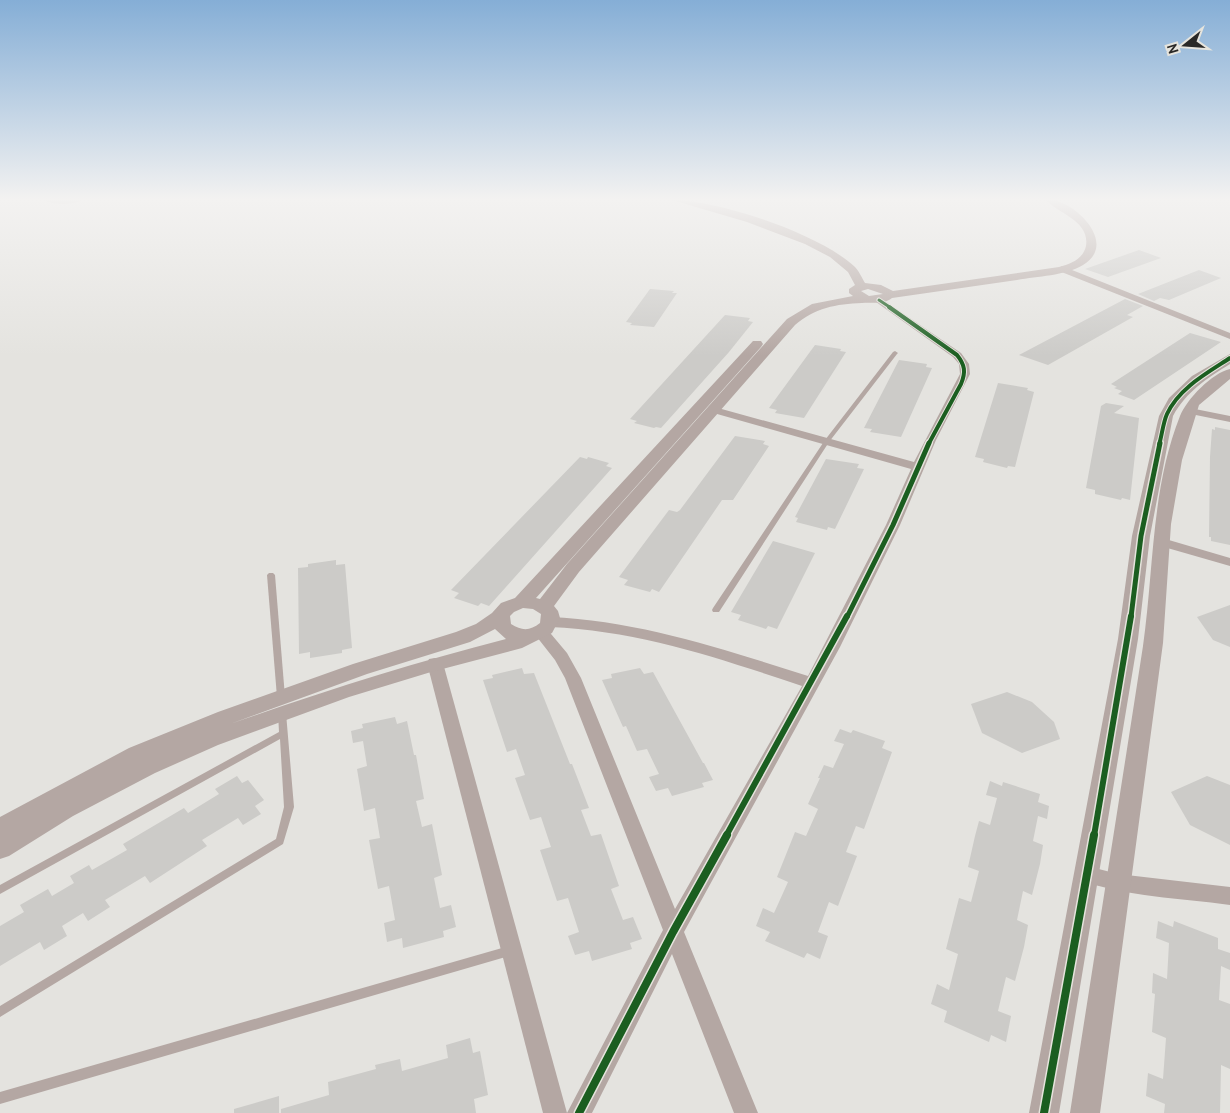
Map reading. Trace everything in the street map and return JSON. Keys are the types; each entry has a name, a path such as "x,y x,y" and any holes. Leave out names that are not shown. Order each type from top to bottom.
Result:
{"street":[{"path":"579,1113 673,932 832,647 871,569 930,440 965,374 964,364 958,355 871,292 850,268 827,252"},
{"path":"836,252 845,257 862,272 871,292"},
{"path":"0,848 65,809 210,739 435,663 515,643 542,624 574,568 804,311 871,292 1046,267 1067,261 1077,252"},
{"path":"522,602 790,308 798,303 812,299 1062,269 1080,263 1088,252"},
{"path":"1062,269 1230,336"},
{"path":"1044,1113 1128,639 1141,536 1166,416 1174,401 1197,379 1230,358"},
{"path":"1085,1113 1153,643 1163,524 1174,460 1193,403 1206,390 1230,373"},
{"path":"714,410 918,467"},
{"path":"1190,411 1230,419"},
{"path":"1162,542 1230,562"},
{"path":"0,828 137,754 225,717 282,714 360,669 463,637 483,628 499,617 508,607 522,602 538,604 542,624 573,678 746,1113"},
{"path":"499,617 499,623 508,633 524,636 542,624 581,622 650,634 811,683"},
{"path":"435,663 555,1113"},
{"path":"1087,874 1118,882 1230,896"}],"lane":[{"path":"716,610 827,442 895,354"},
{"path":"0,1012 280,841 290,807 271,575"},
{"path":"0,890 282,714"},
{"path":"0,1098 512,950"}],"building":[{"path":"1133,252 1144,252 1161,258 1108,277 1085,269"},
{"path":"1199,270 1221,278 1169,300 1160,298 1154,301 1138,294"},
{"path":"650,289 674,291 672,293 677,293 654,327 630,325 632,323 626,322"},
{"path":"1125,299 1143,306 1127,315 1133,317 1048,365 1019,355"},
{"path":"725,315 750,318 748,321 753,322 729,352 661,428 634,423 637,421 630,419"},
{"path":"1190,333 1221,342 1134,400 1118,394 1122,391 1114,388 1117,387 1111,384"},
{"path":"815,345 841,349 840,351 846,352 804,418 775,413 777,410 769,408"},
{"path":"899,360 927,364 926,367 932,368 901,437 870,432 872,429 864,428"},
{"path":"998,383 1028,388 1027,390 1034,392 1015,467 1008,466 1007,468 983,462 984,459 975,457"},
{"path":"1106,403 1124,406 1114,413 1139,418 1130,500 1122,498 1121,500 1095,494 1095,490 1086,488 1101,406"},
{"path":"1215,427 1230,430 1230,545 1211,541 1211,537 1209,537 1210,457 1212,429 1215,430"},
{"path":"735,436 765,441 763,444 769,446 733,500 722,500 659,592 652,589 650,592 624,585 628,580 619,577 648,538 669,510 677,512 680,510"},
{"path":"580,457 587,459 588,457 609,463 606,466 612,468 489,606 481,603 478,606 454,598 459,593 451,590"},
{"path":"826,459 859,464 857,468 864,469 835,529 828,527 827,530 796,522 798,518 795,517"},
{"path":"773,541 815,553 777,629 768,626 766,629 738,620 741,615 731,612"},
{"path":"336,560 336,565 345,564 352,648 342,650 342,653 310,658 310,652 299,654 298,568 308,567 308,564"},
{"path":"1230,605 1230,647 1213,640 1197,617"},
{"path":"522,668 524,674 534,673 570,764 572,764 589,808 581,810 591,836 601,834 619,886 611,889 623,920 633,917 642,939 630,943 632,949 592,961 589,951 575,955 568,936 579,932 568,898 557,901 540,850 551,847 541,817 530,820 515,778 525,775 516,749 507,752 483,680 493,678 492,675"},
{"path":"640,668 644,674 653,672 704,763 713,780 702,783 704,787 672,796 668,788 656,791 649,777 659,774 647,749 637,751 626,726 623,727 602,680 612,678 611,674"},
{"path":"1007,692 1032,702 1054,722 1060,739 1022,753 982,733 971,704"},
{"path":"395,717 397,724 407,721 414,755 416,755 424,799 416,801 422,827 432,824 442,875 434,878 440,908 451,905 456,927 443,931 444,937 403,948 402,938 387,942 384,923 395,920 389,886 378,889 369,840 380,838 375,808 364,811 357,769 367,766 363,741 353,743 351,731 363,728 362,724"},
{"path":"840,729 851,733 853,730 885,741 882,748 892,752 864,829 856,826 846,852 857,856 838,906 829,902 818,932 828,936 820,959 807,953 804,958 765,941 770,932 756,926 763,908 774,913 788,882 777,877 795,832 806,836 818,809 808,804 824,765 833,768 844,744 834,741"},
{"path":"237,776 242,783 248,780 264,800 255,806 261,814 243,825 238,818 202,840 207,846 150,883 145,876 105,900 110,907 88,921 83,913 62,926 67,936 44,950 40,942 0,966 0,926 24,912 20,905 48,889 52,896 74,883 70,876 89,865 92,870 127,850 123,844 184,808 188,813 219,794 215,789"},
{"path":"1207,776 1230,785 1230,845 1190,825 1171,792"},
{"path":"990,781 1002,786 1003,782 1040,794 1038,802 1049,806 1047,819 1038,816 1033,841 1043,845 1040,864 1032,895 1023,891 1017,920 1028,925 1024,947 1015,981 1006,977 998,1011 1011,1016 1006,1042 991,1035 989,1042 944,1022 947,1011 931,1004 937,984 949,990 958,954 946,949 959,898 971,902 979,871 968,867 975,836 979,821 990,825 997,798 986,795"},
{"path":"1158,921 1173,927 1174,921 1218,938 1218,949 1230,953 1230,970 1221,966 1219,1000 1230,1004 1230,1069 1221,1065 1220,1113 1164,1113 1165,1104 1146,1096 1148,1073 1163,1079 1166,1038 1152,1032 1155,994 1152,993 1153,973 1167,979 1169,943 1156,938"},
{"path":"470,1038 473,1053 480,1051 488,1095 474,1099 476,1113 281,1113 281,1109 329,1095 328,1082 376,1069 375,1065 400,1059 402,1071 448,1058 446,1045"},
{"path":"279,1096 279,1113 234,1113 234,1109"}],"cycle path":[{"path":"579,1113 673,932 832,647 893,525 930,440 965,374 964,364 957,355 879,300"},
{"path":"1044,1113 1128,639 1141,536 1166,416 1174,401 1197,379 1230,358"}]}
